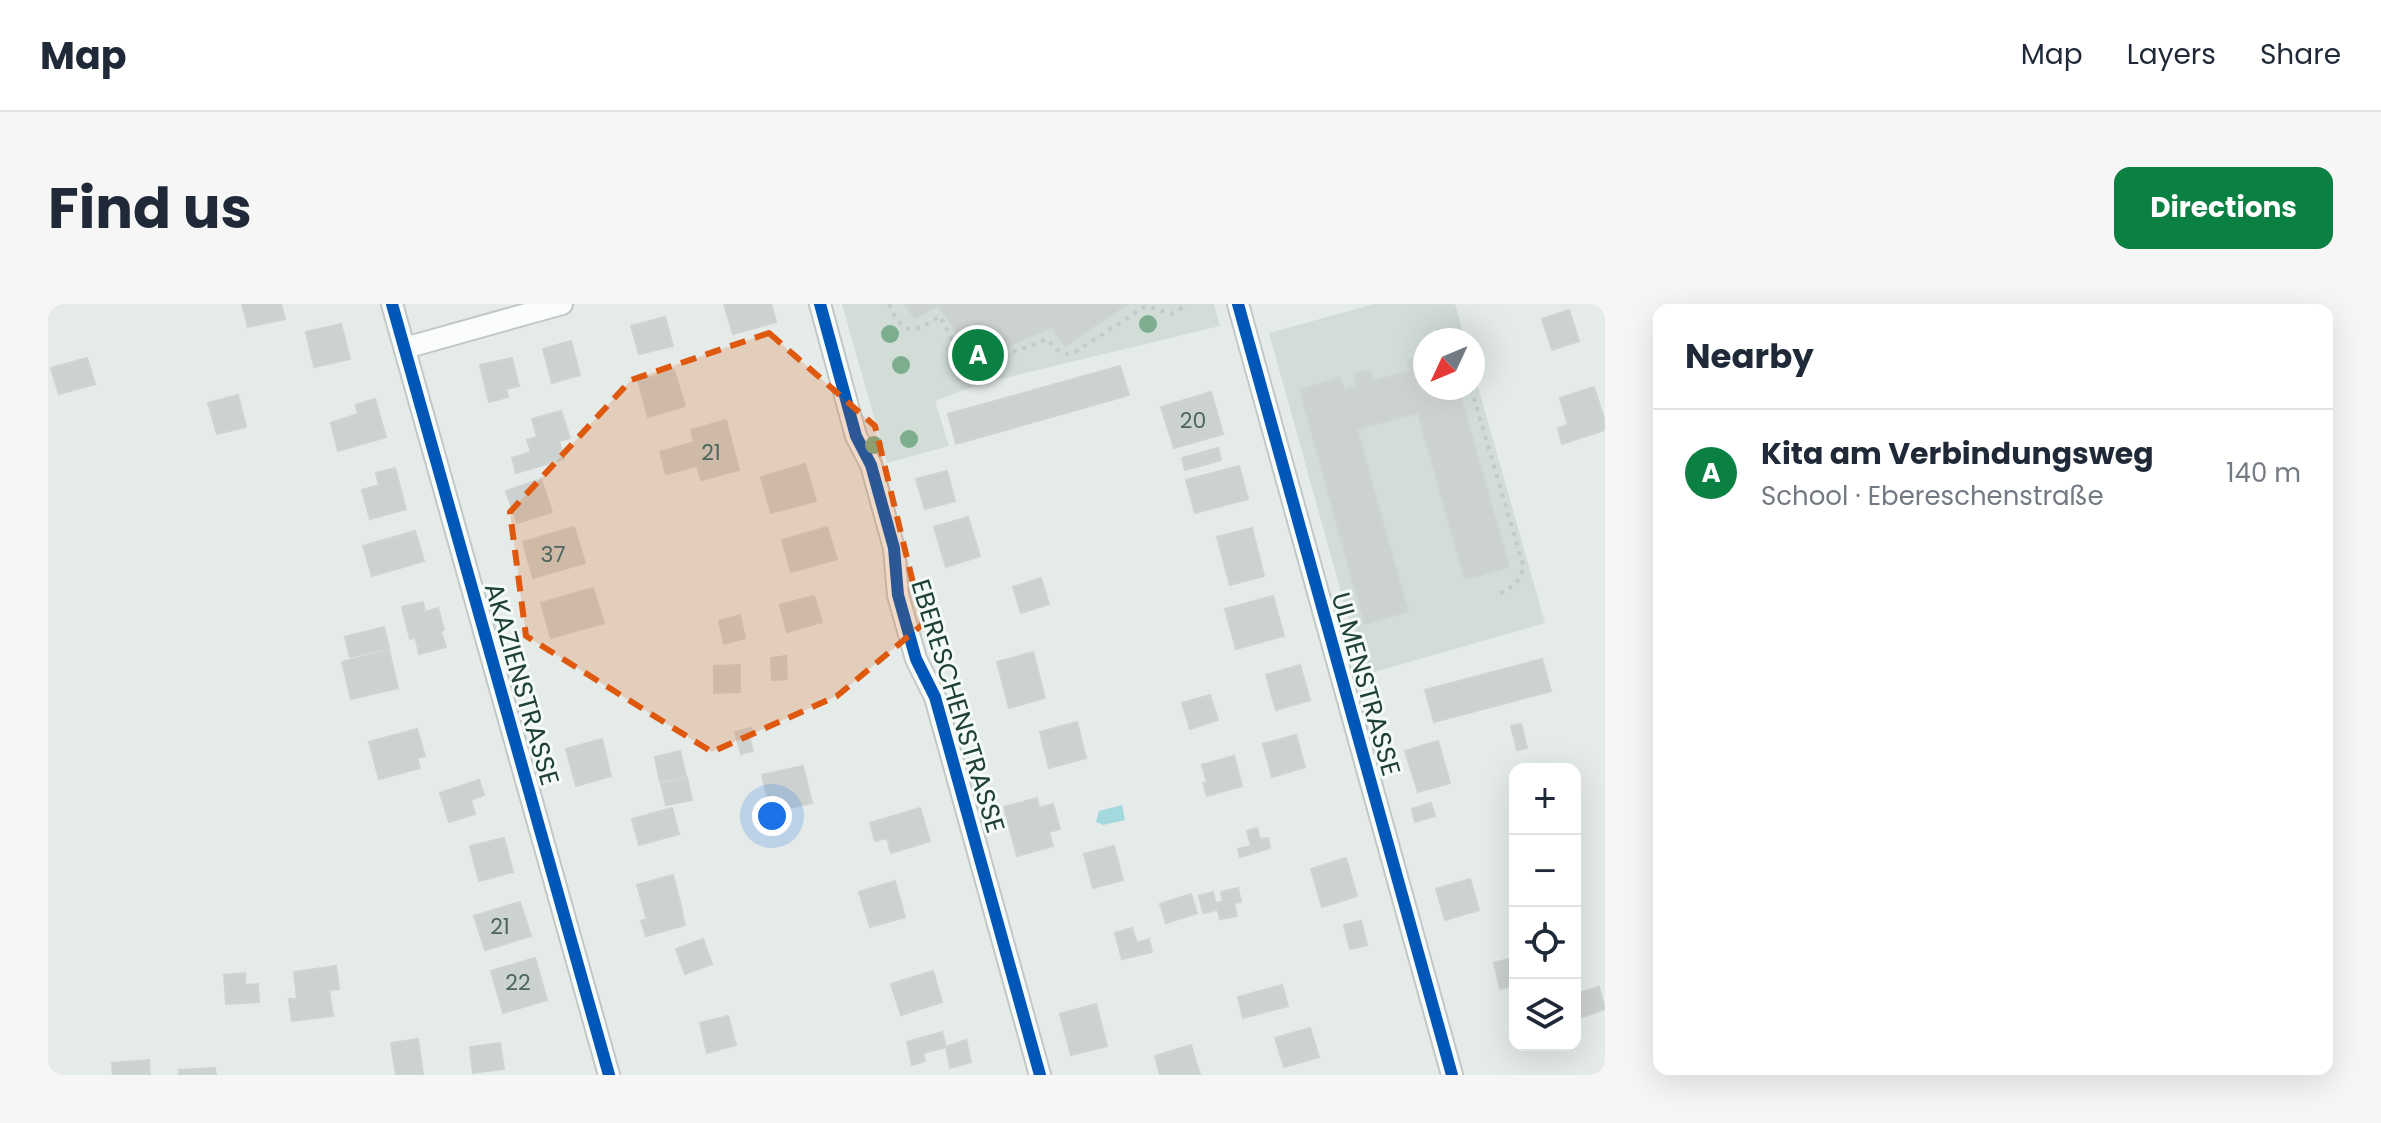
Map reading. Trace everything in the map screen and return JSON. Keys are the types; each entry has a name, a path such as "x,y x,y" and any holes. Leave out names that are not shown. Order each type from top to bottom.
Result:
{"street":[{"name":"AKAZIENSTRASSE","path":"392,304 609,1075"},
{"path":"405,348 562,304"},
{"name":"EBERESCHENSTRASSE","path":"820,304 856,436 871,465 894,548 901,607 916,659 935,697 1040,1075"},
{"name":"ULMENSTRASSE","path":"1238,304 1452,1075"}],"path":[{"path":"889,304 894,317 903,327 913,330 921,329 940,316 969,373"},
{"path":"1013,352 1047,339 1059,353 1067,355 1146,306 1171,314 1188,304"},
{"path":"1475,400 1524,568 1516,584 1497,595"}],"highlighted area":[{"path":"769,333 875,426 923,624 837,696 712,752 526,636 510,512 631,380"}],"shaded area":[{"path":"842,304 1214,304 1220,326 980,384 935,401 949,446 887,463"},
{"path":"1374,304 1455,304 1462,328 1413,328 1413,400 1482,400 1545,623 1364,675 1269,333"}],"water":[{"path":"1122,805 1125,820 1103,825 1096,822 1099,811"}],"building":[{"path":"242,304 281,304 285,319 248,327"},
{"path":"724,304 771,304 776,322 733,334"},
{"path":"905,304 1127,304 1065,346 1052,327 971,362 959,336 938,305 915,319"},
{"path":"1569,310 1579,341 1552,350 1542,319"},
{"path":"665,317 673,346 639,354 631,326"},
{"path":"341,324 350,359 314,367 306,332"},
{"path":"571,341 580,375 552,383 543,349"},
{"path":"87,358 95,384 59,394 51,368"},
{"path":"512,358 519,386 506,389 508,397 489,402 480,365"},
{"path":"1413,358 1413,400 1461,400 1488,493 1444,505 1418,413 1357,429 1384,527 1341,539 1300,390 1340,378 1344,390 1357,386 1354,374 1370,370 1373,381 1410,371 1407,360"},
{"path":"1120,366 1129,395 956,444 948,414"},
{"path":"674,370 685,406 648,417 638,381"},
{"path":"1594,387 1605,430 1562,444 1558,428 1568,425 1560,398"},
{"path":"1211,392 1223,434 1174,448 1161,407"},
{"path":"238,395 246,427 217,434 208,403"},
{"path":"375,399 386,437 338,451 331,423 358,414 356,405"},
{"path":"561,411 570,438 559,441 564,459 516,473 512,458 531,452 527,440 537,437 532,419"},
{"path":"726,420 739,470 701,480 697,466 666,474 660,452 694,442 691,430"},
{"path":"1218,448 1221,460 1185,470 1182,458"},
{"path":"805,464 816,501 771,513 761,477"},
{"path":"1239,466 1248,499 1195,513 1186,480"},
{"path":"395,468 406,509 370,519 362,490 379,485 376,473"},
{"path":"947,471 955,501 925,509 916,479"},
{"path":"541,479 552,512 517,523 506,491"},
{"path":"1488,493 1509,567 1465,579 1444,505"},
{"path":"968,517 980,556 946,567 934,527"},
{"path":"574,527 585,563 533,578 523,542"},
{"path":"827,527 837,559 791,572 782,540"},
{"path":"1384,527 1408,611 1365,624 1341,539"},
{"path":"1252,528 1264,576 1230,585 1217,537"},
{"path":"415,531 424,561 372,576 363,546"},
{"path":"1041,578 1049,604 1021,613 1013,587"},
{"path":"593,588 604,623 551,638 541,603"},
{"path":"814,596 822,622 787,632 780,605"},
{"path":"1273,596 1284,636 1236,649 1225,609"},
{"path":"423,602 425,612 438,608 444,630 410,639 402,607"},
{"path":"740,615 745,638 724,644 719,621"},
{"path":"384,627 389,648 350,657 345,637"},
{"path":"441,632 446,647 419,654 416,639"},
{"path":"389,650 398,688 351,699 342,662"},
{"path":"1033,652 1045,698 1009,708 997,662"},
{"path":"786,656 787,679 772,680 771,658"},
{"path":"1542,659 1551,691 1434,722 1425,690"},
{"path":"740,665 740,692 714,693 714,666"},
{"path":"1300,665 1310,700 1276,710 1266,675"},
{"path":"1210,695 1218,720 1190,729 1182,703"},
{"path":"1077,722 1086,758 1049,768 1040,732"},
{"path":"1521,724 1527,748 1517,750 1511,726"},
{"path":"751,728 753,735 749,736 753,751 741,754 735,732"},
{"path":"417,729 425,756 417,758 420,768 379,779 369,742"},
{"path":"1296,735 1305,767 1272,777 1263,744"},
{"path":"602,739 611,776 576,786 566,749"},
{"path":"1438,741 1450,783 1418,792 1405,751"},
{"path":"680,751 686,776 660,782 655,757"},
{"path":"1234,756 1242,786 1207,796 1202,765"},
{"path":"803,766 812,803 771,812 762,775"},
{"path":"687,778 692,800 666,805 661,784"},
{"path":"479,780 484,795 471,800 475,814 449,822 440,793"},
{"path":"1037,798 1039,808 1053,804 1060,829 1049,832 1053,846 1017,856 1004,807"},
{"path":"1431,803 1435,816 1415,822 1412,809"},
{"path":"672,808 679,834 639,845 632,819"},
{"path":"920,808 930,841 891,853 887,838 875,841 870,823"},
{"path":"1257,828 1260,839 1268,838 1270,848 1240,857 1238,849 1251,846 1247,831"},
{"path":"504,838 513,872 479,881 470,846"},
{"path":"1114,846 1123,880 1093,888 1084,854"},
{"path":"1346,858 1357,896 1322,907 1311,869"},
{"path":"673,875 682,910 647,920 637,885"},
{"path":"1470,879 1479,910 1445,920 1436,889"},
{"path":"895,881 905,917 870,927 859,892"},
{"path":"1238,888 1241,902 1234,903 1237,916 1220,919 1216,903 1223,901 1221,892"},
{"path":"1213,892 1217,910 1203,913 1199,896"},
{"path":"1191,894 1197,913 1166,923 1160,904"},
{"path":"520,902 531,936 485,950 474,916"},
{"path":"681,910 685,925 646,936 641,921"},
{"path":"1361,921 1367,945 1350,949 1344,925"},
{"path":"1132,928 1137,943 1149,939 1152,952 1122,959 1115,933"},
{"path":"703,939 712,964 685,974 676,949"},
{"path":"535,958 547,1000 503,1013 491,971"},
{"path":"1509,959 1509,987 1500,989 1494,963"},
{"path":"336,966 339,989 329,990 333,1016 292,1021 289,999 297,999 294,972"},
{"path":"933,971 942,1002 901,1015 891,984"},
{"path":"245,973 245,985 258,984 259,1002 226,1004 224,975"},
{"path":"1282,985 1288,1006 1243,1018 1238,997"},
{"path":"1599,987 1605,1009 1581,1017 1581,992"},
{"path":"1096,1004 1107,1046 1071,1055 1060,1014"},
{"path":"728,1016 736,1045 707,1053 700,1023"},
{"path":"1310,1028 1319,1057 1284,1067 1275,1038"},
{"path":"942,1032 946,1047 923,1053 925,1061 912,1065 907,1042"},
{"path":"418,1039 423,1075 396,1075 391,1043"},
{"path":"966,1040 971,1062 950,1068 946,1047"},
{"path":"500,1043 504,1069 473,1073 470,1047"},
{"path":"1191,1045 1200,1075 1160,1075 1155,1056"},
{"path":"149,1060 150,1075 113,1075 112,1063"},
{"path":"215,1068 216,1075 179,1075 179,1070"}],"cycle path":[{"path":"392,304 609,1075"},
{"path":"820,304 856,436 871,465 894,548 898,595 916,659 935,697 1040,1075"},
{"path":"1238,304 1452,1075"}],"place":[{"name":"Kita am Verbindungsweg","path":"978,355"}]}
